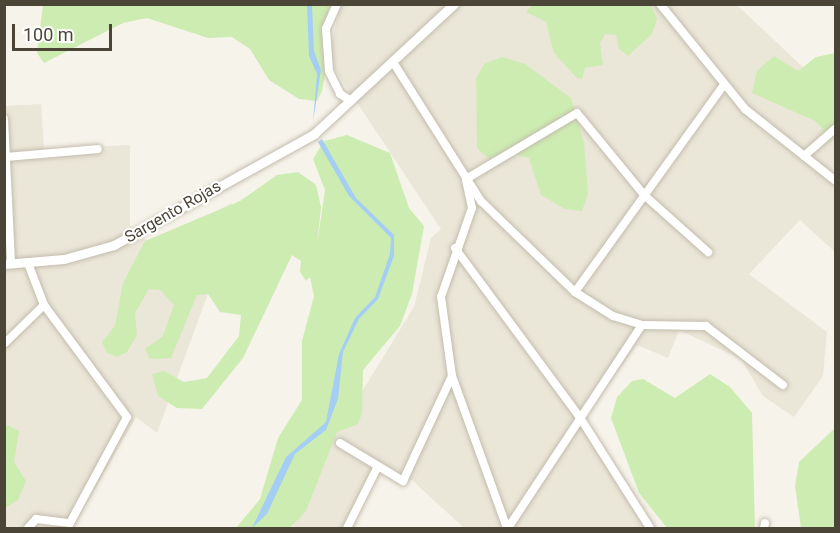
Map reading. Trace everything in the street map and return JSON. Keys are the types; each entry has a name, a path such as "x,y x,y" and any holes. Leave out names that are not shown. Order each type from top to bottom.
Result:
{"street":[{"path":"337,4 326,29 329,70 340,94 351,101"},
{"name":"Sargento Rojas","path":"8,264 28,263 114,245 314,134 329,123 454,4"},
{"path":"660,4 723,86 836,181"},
{"path":"393,62 481,201 575,292 613,316 642,325 706,327 783,385"},
{"path":"575,292 723,86"},
{"path":"466,179 577,113 644,195 708,252"},
{"path":"4,119 8,264"},
{"path":"804,156 836,128"},
{"path":"6,152 98,149"},
{"path":"466,179 472,208 455,248 441,297 452,376 507,528"},
{"path":"455,248 579,416 650,528"},
{"path":"28,263 44,305 128,417 70,523 36,519 28,528"},
{"path":"4,344 44,305"},
{"path":"507,528 579,416 642,325"},
{"path":"340,443 403,482 452,376"},
{"path":"347,528 378,466"}],"shaded area":[{"path":"340,5 737,5 809,73 835,57 835,252 800,220 749,274 827,332 823,376 794,417 763,396 741,359 679,330 668,358 637,345 580,423 646,528 464,528 413,481 381,463 349,528 292,528 337,432 414,307 431,238 441,229 328,59"},
{"path":"41,104 44,149 130,145 130,226 151,244 232,203 221,258 157,433 136,417 73,528 5,528 4,106"}],"green space":[{"path":"43,5 330,5 324,27 328,59 322,91 317,101 299,99 269,80 250,49 232,37 208,38 147,18 123,23 44,63 37,53"},
{"path":"532,5 651,5 657,19 652,34 628,56 619,49 616,35 605,34 600,43 603,65 585,68 582,79 577,78 554,53 546,22 526,12"},
{"path":"835,53 836,133 830,143 821,140 823,129 815,121 752,93 757,71 774,56 798,71 816,57"},
{"path":"502,57 525,64 571,98 584,143 588,194 582,211 565,209 541,195 529,158 511,153 489,159 477,148 476,79 484,64"},
{"path":"347,135 390,153 409,208 424,226 412,294 400,326 363,370 362,413 358,424 337,432 306,511 290,528 236,528 260,499 278,438 302,400 302,341 314,296 310,277 306,281 300,272 301,261 292,255 243,358 202,409 177,408 158,396 152,374 164,371 184,382 207,378 239,336 241,315 220,312 208,294 197,295 171,358 150,359 145,349 163,336 174,305 160,290 149,289 135,313 137,335 127,352 117,357 107,353 102,342 115,326 123,283 145,241 240,201 277,175 298,172 316,185 321,207 317,245 325,190 313,159 324,141"},
{"path":"710,374 730,387 752,413 755,528 667,528 639,493 611,418 617,397 632,381 643,379 675,398"},
{"path":"5,424 19,431 14,462 26,481 18,500 5,508"},
{"path":"835,428 835,528 801,528 795,486 799,462"}],"water":[{"path":"307,5 312,5 314,51 321,70 313,122 317,74 309,56"},
{"path":"322,139 356,198 394,235 394,256 378,299 359,319 343,352 338,399 326,430 295,454 267,514 252,528 286,457 326,422 339,354 355,318 375,297 390,254 391,238 349,196 318,142"}]}
